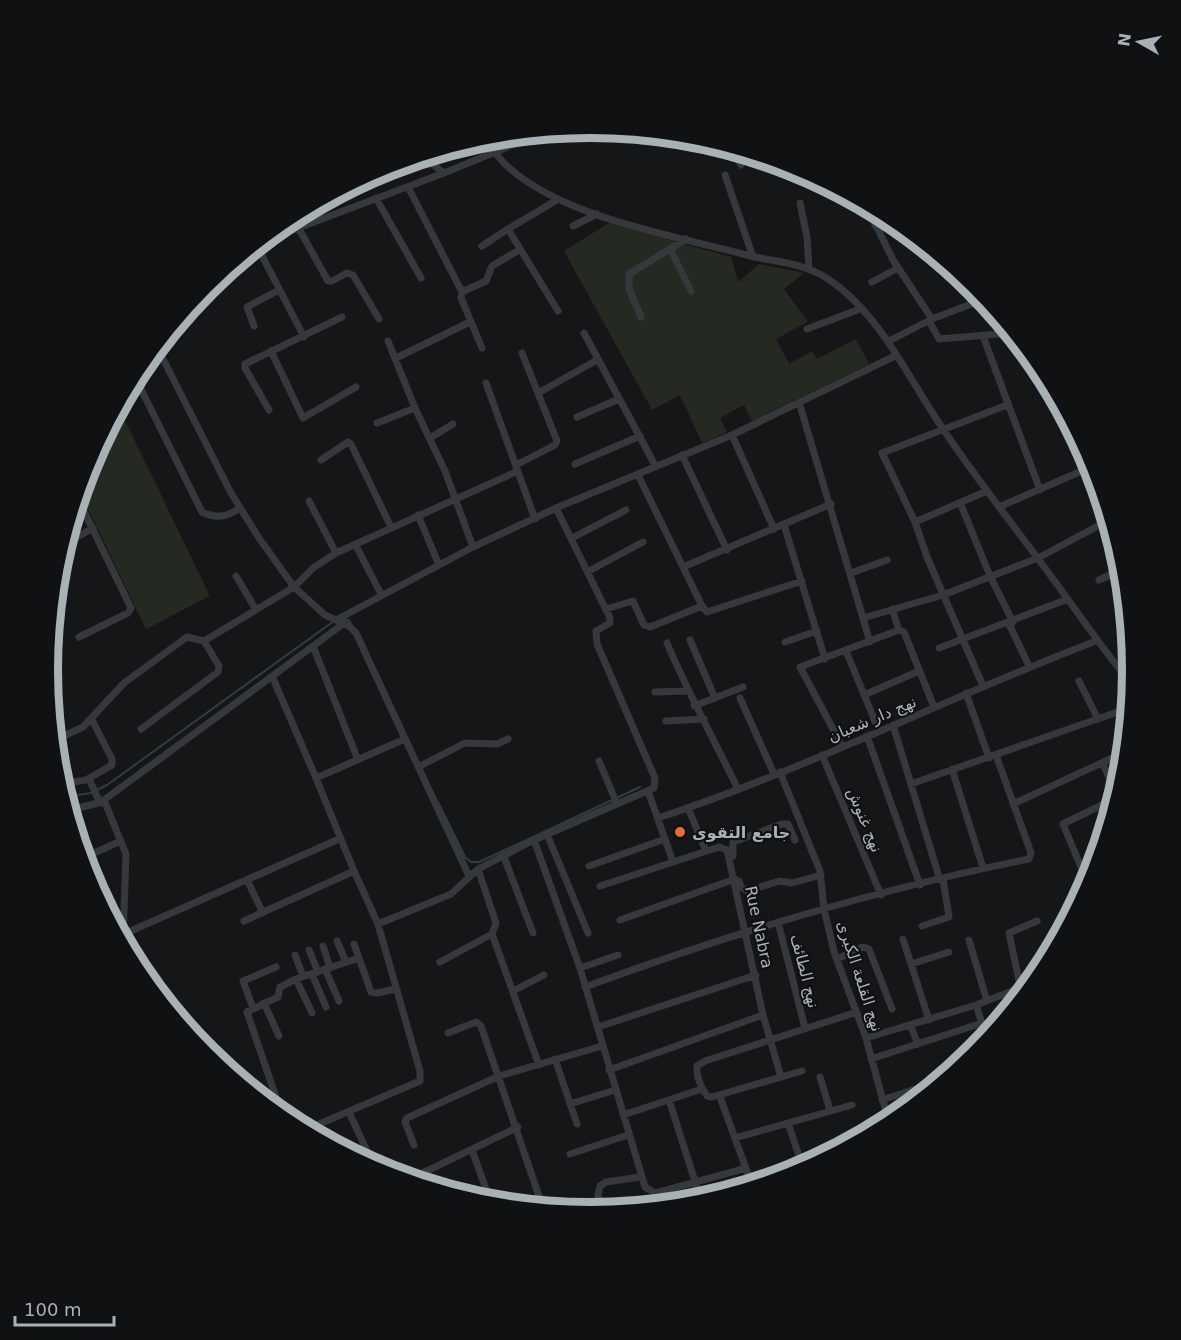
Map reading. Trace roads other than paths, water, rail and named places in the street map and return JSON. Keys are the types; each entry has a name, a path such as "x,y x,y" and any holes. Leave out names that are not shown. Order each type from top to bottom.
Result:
{"street":[{"path":"294,228 408,187 513,144"},
{"path":"492,147 506,166 557,200 597,214 686,239 753,257 810,268 838,286 889,341 895,356 943,429 1068,599 1096,641 1122,673"},
{"path":"738,159 741,165"},
{"path":"431,162 444,173"},
{"path":"725,176 753,257"},
{"path":"408,187 462,292 460,296 482,348"},
{"path":"376,198 421,278"},
{"path":"482,246 557,200"},
{"path":"800,203 810,268"},
{"path":"573,226 597,214"},
{"path":"872,219 898,268 931,320 939,339 1003,334"},
{"path":"875,226 879,224"},
{"path":"298,227 328,280 332,282 347,273 352,275 379,319"},
{"path":"508,230 558,311"},
{"path":"641,317 629,289 629,274 686,239"},
{"path":"670,249 691,291"},
{"path":"462,292 486,281 492,266 519,250"},
{"path":"261,253 304,337"},
{"path":"872,282 898,268"},
{"path":"254,326 247,307 279,291"},
{"path":"889,341 974,302"},
{"path":"807,329 860,309"},
{"path":"269,410 245,368 245,364 342,317"},
{"path":"396,358 470,322"},
{"path":"584,333 656,467"},
{"path":"983,336 1040,490"},
{"path":"388,341 415,408 430,438 472,548"},
{"path":"271,351 303,418 356,387"},
{"path":"63,736 92,720 124,683 187,637 204,641 294,587 313,568 336,553 455,500 517,468 557,443 540,392 522,353"},
{"path":"161,355 240,508 294,587 325,615 356,633 469,876"},
{"path":"77,808 102,802 108,795 313,646 340,622 381,594 556,508 732,435 895,356"},
{"path":"540,392 597,360"},
{"path":"486,383 535,519"},
{"path":"140,387 202,512 215,517 225,516 240,508"},
{"path":"577,417 619,399"},
{"path":"799,402 870,642"},
{"path":"982,686 915,522 882,453 1007,405"},
{"path":"377,423 415,408"},
{"path":"430,438 453,424"},
{"path":"732,435 774,529"},
{"path":"575,464 640,436"},
{"path":"321,460 348,442 351,444 391,527"},
{"path":"682,456 727,550"},
{"path":"999,507 1084,470"},
{"path":"638,475 702,606 709,612 802,581"},
{"path":"915,522 961,505 987,491"},
{"path":"309,501 336,553"},
{"path":"683,567 831,504"},
{"path":"961,505 1029,666"},
{"path":"378,924 451,894 478,869 534,840 654,788 655,778 595,636 599,628 610,623 606,609 556,508"},
{"path":"79,637 128,613 131,608 84,510"},
{"path":"572,538 626,510"},
{"path":"418,515 439,565"},
{"path":"863,618 943,595 1038,558 1102,524"},
{"path":"784,525 825,659"},
{"path":"76,538 93,528"},
{"path":"589,571 643,542"},
{"path":"355,544 381,594"},
{"path":"850,573 887,560"},
{"path":"1099,580 1113,573"},
{"path":"236,576 256,609"},
{"path":"939,648 1011,623 1068,599"},
{"path":"606,609 633,601 644,625 650,627 702,606"},
{"path":"892,609 899,630 904,632 934,707"},
{"path":"842,746 827,714 800,671 802,666 899,630"},
{"path":"785,642 817,631"},
{"path":"690,640 715,698"},
{"path":"141,729 218,672 219,666 204,641"},
{"name":"نهج دار شعبان","path":"658,818 738,789 1029,666 1096,641"},
{"path":"667,643 694,706 704,719 738,789"},
{"path":"313,646 358,760"},
{"path":"846,651 879,731"},
{"path":"864,695 919,671"},
{"path":"272,676 316,778 339,839 378,924 420,1071 420,1081 316,1126"},
{"path":"1078,681 1098,719"},
{"path":"694,706 744,687"},
{"path":"655,692 687,691"},
{"path":"585,987 778,922 983,868 1031,858 1013,804 966,693"},
{"name":"نهج القلعة الكبرى","path":"740,698 777,773 821,875 824,909 837,959 866,1038 886,1112"},
{"path":"911,784 1120,711"},
{"path":"666,721 704,719"},
{"path":"71,782 89,779 110,768 113,761 92,720"},
{"path":"893,725 941,879 949,917 922,926"},
{"path":"867,736 920,885"},
{"path":"316,778 405,739"},
{"path":"418,767 465,743 497,744 508,739"},
{"name":"نهج غنوش","path":"822,755 881,895"},
{"path":"1013,804 1115,757"},
{"path":"599,761 617,804"},
{"path":"1102,764 1110,782"},
{"path":"952,769 983,868"},
{"path":"89,779 121,841 127,864 124,924"},
{"path":"648,791 673,862"},
{"path":"1083,872 1062,824 1106,801"},
{"path":"600,886 706,851 688,808"},
{"path":"795,840 786,824 733,842 731,848 741,887 747,891 780,881 792,883 821,875"},
{"path":"548,834 588,933"},
{"path":"129,934 339,839"},
{"path":"589,867 665,839"},
{"path":"534,840 580,968 640,1177 645,1187 655,1193 746,1168"},
{"path":"92,854 121,841"},
{"name":"Rue Nabra","path":"706,851 719,847 727,850 747,933 763,1015 781,1077"},
{"path":"504,856 533,933"},
{"path":"478,869 496,922 492,934 538,1065"},
{"path":"244,921 354,871"},
{"path":"620,920 735,879"},
{"path":"247,880 263,912"},
{"path":"1020,985 1009,933 1037,921"},
{"name":"نهج الطائف","path":"778,922 805,1028"},
{"path":"440,962 492,934"},
{"path":"903,939 928,1020"},
{"path":"969,940 987,1001"},
{"path":"337,941 346,962"},
{"path":"354,944 370,992 378,993 395,989"},
{"path":"323,946 321,970 326,1008"},
{"path":"837,959 863,947 869,949 892,1009"},
{"path":"309,950 339,1002"},
{"path":"911,964 949,952"},
{"path":"296,955 300,978 312,1013"},
{"path":"580,968 618,955"},
{"path":"276,1098 246,1016 248,1010 278,997 280,987 321,970 359,958"},
{"path":"253,1008 243,981 276,967"},
{"path":"513,990 543,975"},
{"path":"598,1027 756,975"},
{"path":"866,1038 1014,993"},
{"path":"264,1003 279,1036"},
{"path":"976,1005 984,1028"},
{"path":"801,1071 720,1097 707,1096 696,1071 700,1063 856,1012"},
{"path":"609,1070 763,1015"},
{"path":"448,1033 478,1022 518,1127 540,1199"},
{"path":"872,1059 982,1023"},
{"path":"910,1025 918,1044"},
{"path":"414,1145 405,1122 407,1118 499,1076 602,1046"},
{"path":"555,1059 577,1124"},
{"path":"820,1077 830,1110"},
{"path":"623,1115 702,1089"},
{"path":"882,1100 918,1089"},
{"path":"570,1104 615,1090"},
{"path":"905,1093 906,1098"},
{"path":"720,1097 749,1178"},
{"path":"669,1100 698,1191"},
{"path":"735,1138 852,1105"},
{"path":"349,1112 367,1151"},
{"path":"788,1123 800,1159"},
{"path":"420,1174 518,1127"},
{"path":"570,1154 628,1135"},
{"path":"472,1150 488,1192"},
{"path":"600,1202 598,1195 600,1186 606,1182 640,1177"}],"waterway":[{"path":"342,619 349,620 351,624"},
{"path":"74,796 91,793 107,785 334,621"},
{"path":"438,802 465,857 471,862 479,862 640,787"}],"place":[{"name":"جامع التقوى","path":"680,832"}]}
